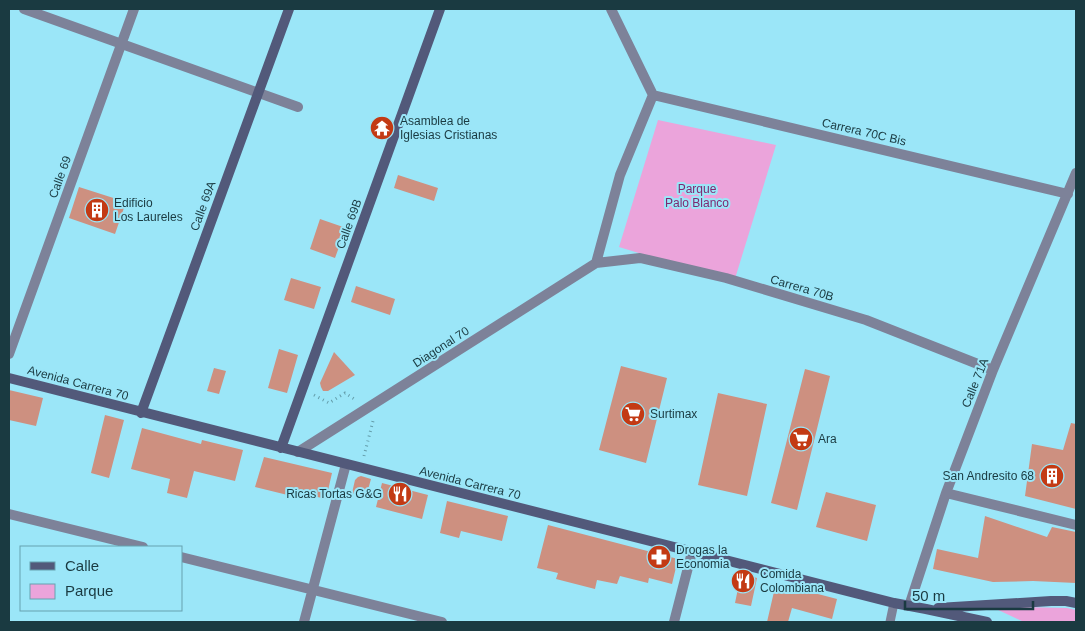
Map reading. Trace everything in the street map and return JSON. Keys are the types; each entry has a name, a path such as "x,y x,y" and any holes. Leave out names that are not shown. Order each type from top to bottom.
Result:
{"main road":[{"name":"Calle 69A","path":"141,413 289,9"},
{"name":"Calle 69B","path":"281,448 440,9"},
{"name":"Avenida Carrera 70","path":"9,378 894,603 987,622"},
{"name":"Avenida Carrera 70","path":"926,609 1051,601 1076,603"}],"street":[{"path":"24,9 298,107"},
{"name":"Calle 69","path":"9,354 134,9"},
{"path":"596,262 620,175 654,95 611,9"},
{"name":"Carrera 70C Bis","path":"654,95 1068,194"},
{"name":"Calle 71A","path":"909,606 946,493 993,370 1076,173"},
{"name":"Carrera 70B","path":"596,262 640,258 726,278 866,320 993,370"},
{"name":"Diagonal 70","path":"298,452 596,262"},
{"path":"304,622 346,464"},
{"path":"946,493 1076,526"},
{"path":"9,514 139,546"},
{"path":"674,622 692,552"},
{"path":"182,557 442,622"}],"lane":[{"path":"890,622 894,603"}],"green space":[{"name":"Parque Palo Blanco","path":"658,120 776,145 734,282 619,247"},
{"path":"1019,607 1067,608 1076,610 1076,622 1024,622 996,609"}],"building":[{"path":"398,175 438,188 434,201 394,188"},
{"name":"Edificio Los Laureles","path":"79,187 126,202 115,234 69,218"},
{"path":"320,219 346,228 335,258 310,249"},
{"path":"291,278 321,287 314,309 284,300"},
{"path":"356,286 395,299 390,315 351,302"},
{"path":"279,349 298,355 287,393 268,388"},
{"path":"334,352 355,375 328,391 323,391 320,383"},
{"name":"Surtimax","path":"621,366 667,378 646,463 599,450"},
{"path":"214,368 226,371 219,394 207,391"},
{"name":"Ara","path":"805,369 830,376 797,510 771,503"},
{"path":"9,390 43,398 36,426 9,420"},
{"path":"718,393 767,404 747,496 698,485"},
{"path":"105,415 124,420 109,478 91,473"},
{"name":"San Andresito 68","path":"1071,423 1076,424 1076,509 1025,496 1032,444 1063,450"},
{"path":"142,428 201,444 202,440 243,450 235,481 194,471 187,498 167,493 170,479 131,469"},
{"path":"264,457 332,473 326,499 309,495 308,500 255,487"},
{"path":"361,476 371,479 366,497 352,493 355,480"},
{"path":"382,483 428,495 422,519 376,507"},
{"path":"826,492 876,505 867,541 816,527"},
{"path":"447,501 508,516 502,541 461,531 459,538 440,533"},
{"path":"985,516 1047,537 1052,527 1076,532 1076,583 993,582 933,569 937,549 978,558"},
{"path":"548,525 678,559 672,584 649,578 648,583 620,576 617,584 597,580 595,589 556,579 558,573 537,568"},
{"path":"741,574 757,578 751,606 735,603"},
{"path":"776,583 837,599 832,619 792,608 788,622 767,622"}],"place":[{"name":"Asamblea de Iglesias Cristianas","path":"382,128"},
{"name":"Edificio Los Laureles","path":"97,210"},
{"name":"Surtimax","path":"633,414"},
{"name":"Ara","path":"801,439"},
{"name":"San Andresito 68","path":"1052,476"},
{"name":"Ricas Tortas G&G","path":"400,494"},
{"name":"Drogas la Economia","path":"659,557"},
{"name":"Comida Colombiana","path":"743,581"}]}
